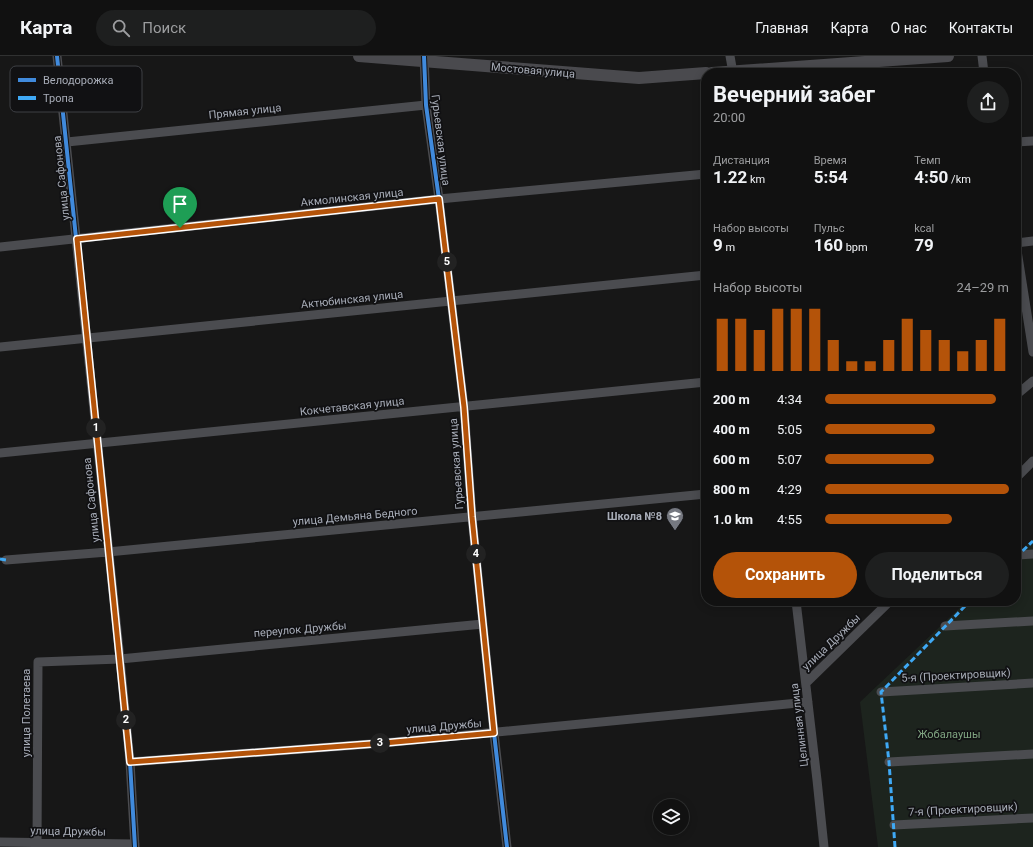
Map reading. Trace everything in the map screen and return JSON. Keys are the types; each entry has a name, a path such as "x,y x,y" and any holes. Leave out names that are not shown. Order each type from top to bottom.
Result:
{"street":[{"name":"улица Сафонова","path":"57,56 58,66"},
{"name":"Мостовая улица","path":"359,56 424,58 639,78 701,74"},
{"path":"730,56 732,68"},
{"path":"787,68 948,56"},
{"path":"982,56 983,68"},
{"name":"Гурьевская улица","path":"424,58 426,105 452,301 464,407 472,517 507,847"},
{"name":"Прямая улица","path":"67,142 426,105"},
{"name":"улица Сафонова","path":"64,112 120,659 130,762 135,846"},
{"path":"1021,142 1033,141"},
{"name":"Акмолинская улица","path":"0,247 439,199 701,174"},
{"path":"1021,242 1033,241"},
{"path":"1021,275 1033,352"},
{"name":"Актюбинская улица","path":"0,347 701,276"},
{"path":"1021,391 1033,381"},
{"name":"Кокчетавская улица","path":"0,453 701,383"},
{"path":"1021,473 1033,461"},
{"name":"улица Демьяна Бедного","path":"6,560 108,552 701,494"},
{"path":"1021,555 1033,554"},
{"name":"Целинная улица","path":"797,606 824,847"},
{"name":"улица Дружбы","path":"806,683 885,606"},
{"path":"945,626 1033,621"},
{"name":"переулок Дружбы","path":"120,659 483,624"},
{"name":"улица Полетаева","path":"37,845 38,662 120,659"},
{"name":"5-я (Проектировщик)","path":"881,692 1033,683"},
{"name":"улица Дружбы","path":"130,762 494,733 612,720 808,702"},
{"path":"889,762 1033,754"},
{"name":"7-я (Проектировщик)","path":"894,825 1033,818"},
{"name":"улица Дружбы","path":"0,842 37,845 135,846"}],"green space":[{"name":"Жобалаушы","path":"1033,539 1033,847 878,847 860,702 962,606 1021,606 1021,550"}],"marked path":[{"path":"1021,552 1033,541"},
{"path":"0,559 6,560"},
{"path":"895,847 889,762 881,692 965,606"}],"cycle path":[{"path":"57,56 58,66"},
{"path":"424,56 426,105 464,407 472,517 507,847"},
{"path":"63,112 120,659 130,762 135,847"}],"place":[{"name":"Школа №8","path":"675,531"}],"route":[{"path":"439,199 464,407 472,517 494,733 384,743 130,762 77,239 180,228 439,199"}]}
